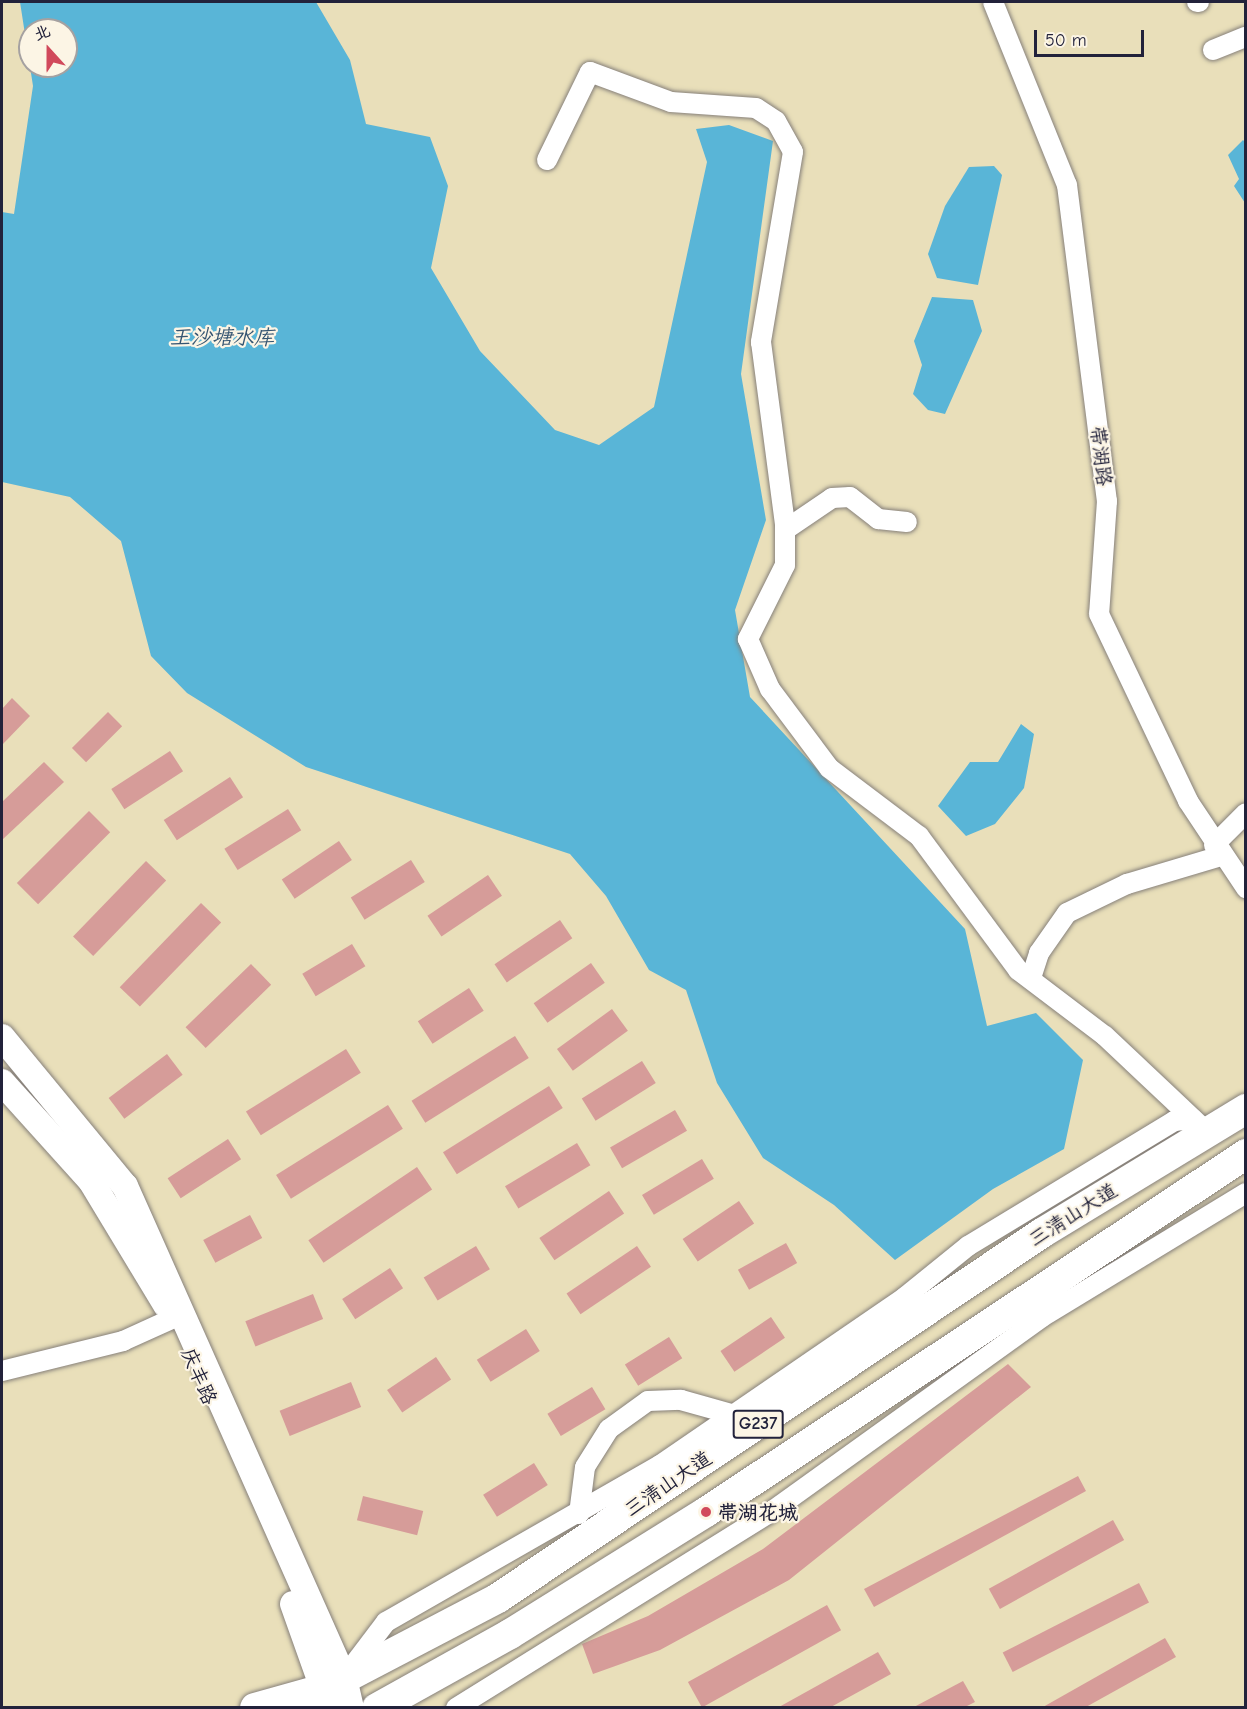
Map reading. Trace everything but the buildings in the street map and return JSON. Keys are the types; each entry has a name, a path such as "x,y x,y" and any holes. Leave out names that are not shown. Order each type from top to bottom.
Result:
{"highway":[{"name":"三清山大道","path":"255,1707 333,1691 498,1598 1200,1126 1245,1109"},
{"name":"G237","path":"376,1707 510,1634 706,1512 1245,1154"}],"main road":[{"path":"2,1037 125,1186 333,1691 351,1707"},
{"name":"庆丰路","path":"2,1082 91,1181 174,1318 333,1691"}],"street":[{"name":"带湖路","path":"993,2 1067,186 1107,501 1099,614 1218,850 1245,888"},
{"path":"1213,50 1245,37"},
{"path":"547,160 590,72 671,102 756,108 776,121 792,152 761,342 785,530 785,565 748,639 770,689 829,768 919,836 1018,970 1031,978 1200,1126"},
{"path":"785,530 832,498 850,496 879,519 908,522"},
{"path":"1031,978 1039,953 1067,913 1127,884 1218,850 1245,813"},
{"path":"333,1691 386,1622 579,1514 660,1465 729,1413 877,1317 969,1246 1174,1121 1200,1126"},
{"path":"456,1707 768,1514 1042,1317 1245,1193"},
{"path":"2,1371 123,1341 174,1318"},
{"path":"579,1514 585,1467 609,1429 648,1401 681,1400 758,1423"}],"water":[{"name":"王沙塘水库","path":"20,2 316,2 350,60 366,124 430,137 448,186 431,268 480,351 555,430 599,445 654,407 707,162 696,129 729,125 773,141 741,374 766,520 735,610 750,697 965,929 987,1026 1036,1013 1083,1060 1064,1149 993,1189 895,1260 834,1205 763,1158 717,1083 686,990 649,970 606,896 570,854 306,767 187,693 151,656 121,541 70,497 2,482 2,212 14,214 33,86 32,78 78,78 78,18 22,18"},
{"path":"1243,140 1246,143 1245,203 1234,186 1239,179 1228,155"},
{"path":"994,166 1002,175 978,285 937,278 928,254 945,206 969,167"},
{"path":"932,297 973,300 982,331 945,414 928,410 913,394 922,365 914,341"},
{"path":"1021,724 1034,734 1024,788 995,824 966,836 938,806 970,762 998,762"}],"place":[{"name":"带湖花城","path":"706,1512"}]}
